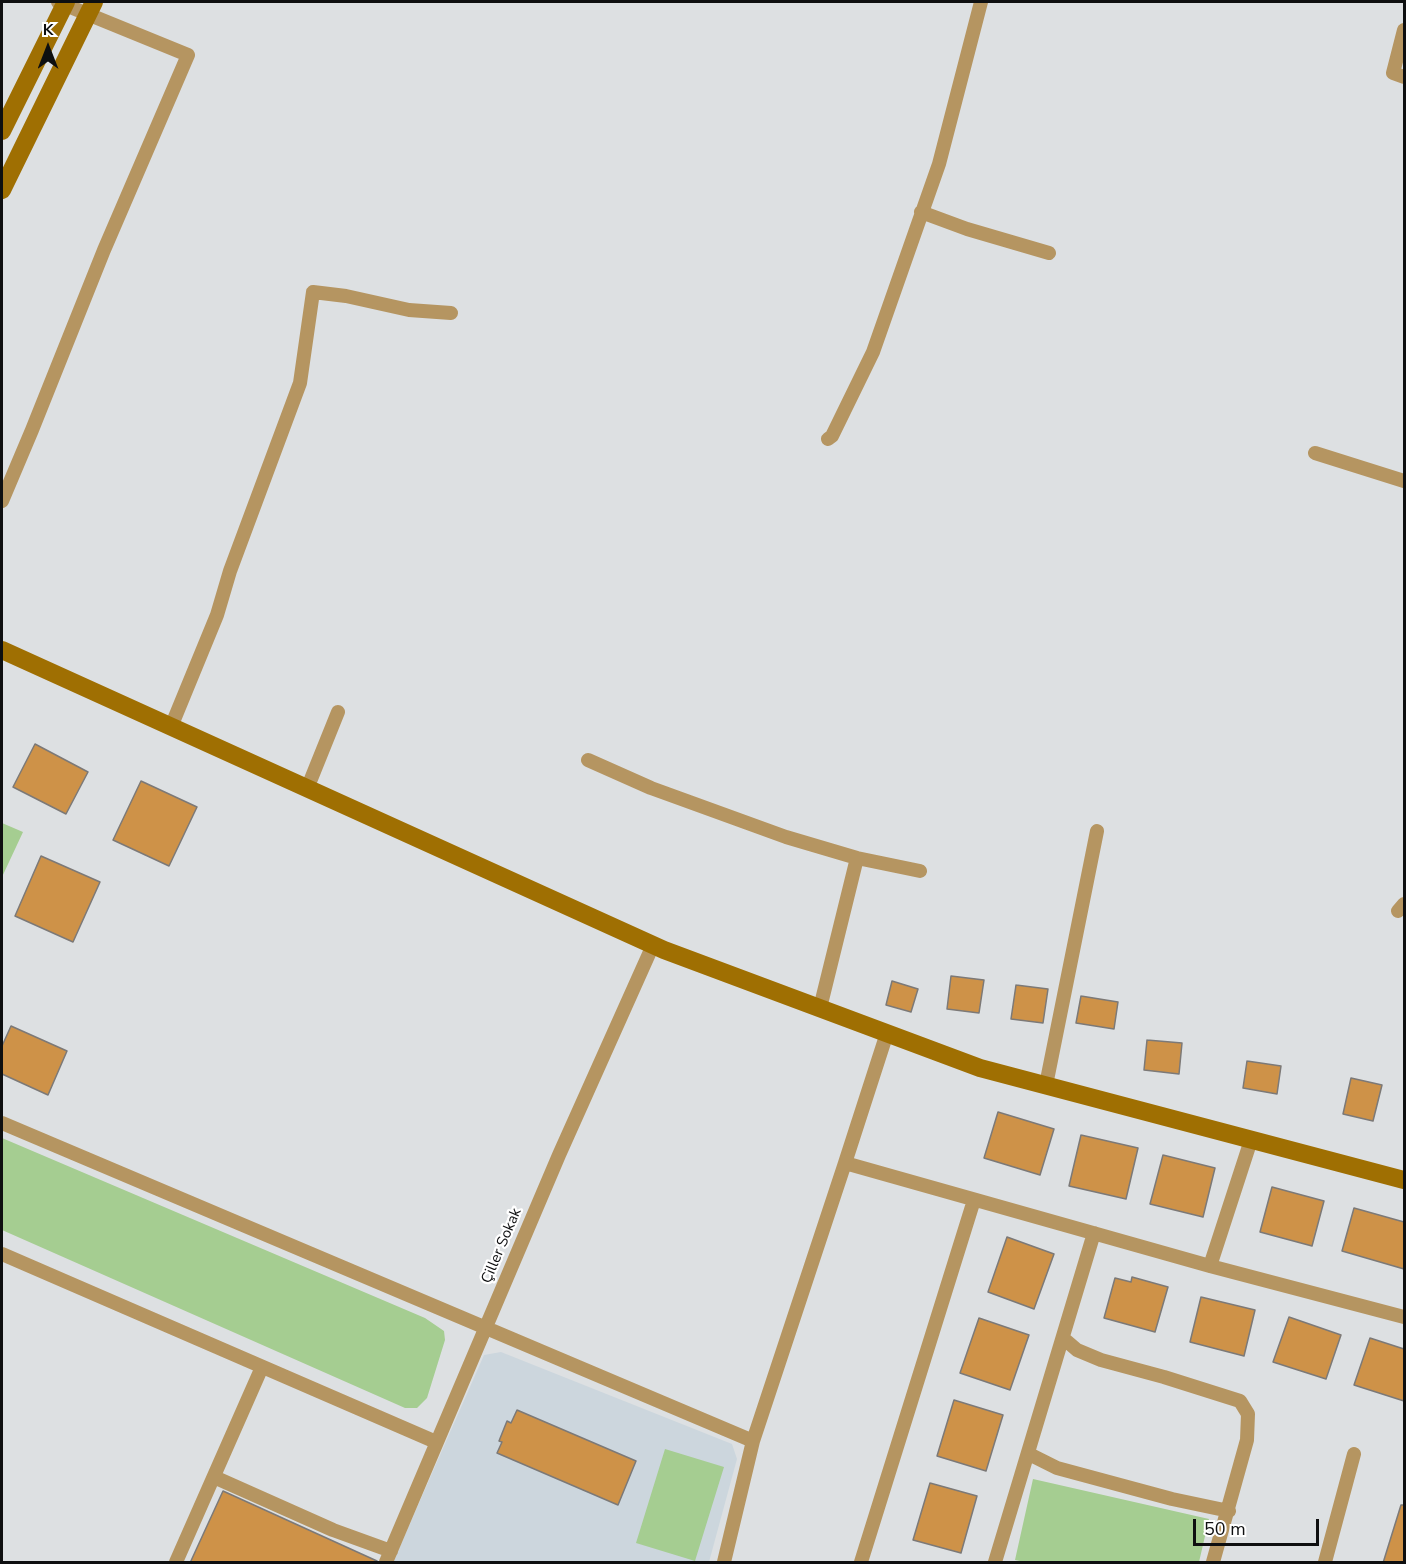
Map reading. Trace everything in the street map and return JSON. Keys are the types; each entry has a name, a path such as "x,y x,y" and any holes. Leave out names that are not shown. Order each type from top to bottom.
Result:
{"street":[{"path":"2,131 62,2 91,8 188,55 104,250 2,501"},
{"path":"828,439 873,352 939,164 981,2"},
{"path":"2,190 91,8"},
{"path":"1404,30 1393,73 1404,77"},
{"path":"921,212 967,229 1049,253"},
{"path":"171,727 217,615 230,571 300,383 313,292 346,296 409,310 451,313"},
{"path":"1315,453 1404,481"},
{"path":"2,650 653,945 980,1068 1404,1180"},
{"path":"307,789 338,712"},
{"path":"588,760 651,788 786,837 857,858 920,871"},
{"path":"1046,1085 1097,831"},
{"path":"820,1008 857,858"},
{"name":"Çiller Sokak","path":"388,1557 559,1155 653,945"},
{"path":"724,1563 753,1441 887,1033"},
{"path":"2,1123 753,1441"},
{"path":"1210,1266 1251,1140"},
{"path":"845,1163 1210,1266 1404,1317"},
{"path":"861,1563 974,1200"},
{"path":"995,1563 1094,1233"},
{"path":"2,1254 436,1442"},
{"path":"1063,1338 1077,1350 1101,1360 1240,1401 1248,1414 1247,1440 1214,1563"},
{"path":"176,1563 262,1367"},
{"path":"1029,1454 1057,1468 1172,1499 1229,1511"},
{"path":"1325,1563 1354,1454"},
{"path":"214,1477 388,1557"}],"shaded area":[{"path":"501,1352 732,1444 737,1459 709,1562 393,1562 484,1355"}],"green space":[{"path":"2,823 23,832 2,877"},
{"path":"2,1138 425,1318 444,1331 445,1340 427,1398 417,1408 405,1408 2,1230"},
{"path":"665,1449 724,1467 695,1561 636,1543"},
{"path":"1033,1479 1209,1519 1199,1562 1025,1562 1015,1560"}],"building":[{"path":"35,744 88,772 66,814 13,787"},
{"path":"141,781 197,807 169,866 113,840"},
{"path":"41,856 100,882 73,942 15,916"},
{"path":"951,976 984,980 979,1013 947,1009"},
{"path":"892,981 918,989 911,1012 886,1005"},
{"path":"1016,985 1048,989 1043,1023 1011,1019"},
{"path":"1081,996 1118,1002 1114,1029 1076,1023"},
{"path":"11,1026 67,1051 48,1095 2,1074 2,1046"},
{"path":"1147,1040 1182,1043 1179,1074 1144,1070"},
{"path":"1247,1061 1281,1066 1277,1094 1243,1088"},
{"path":"1351,1078 1382,1085 1373,1121 1343,1114"},
{"path":"998,1112 1054,1129 1040,1175 984,1158"},
{"path":"1081,1135 1138,1148 1126,1199 1069,1186"},
{"path":"1163,1155 1215,1168 1203,1217 1150,1204"},
{"path":"1272,1187 1324,1201 1312,1246 1260,1232"},
{"path":"1354,1208 1404,1222 1404,1269 1342,1251"},
{"path":"1007,1237 1054,1254 1034,1309 988,1292"},
{"path":"1132,1277 1168,1287 1155,1332 1104,1318 1115,1278 1131,1282"},
{"path":"1201,1297 1255,1310 1244,1356 1190,1342"},
{"path":"1289,1317 1341,1335 1326,1379 1273,1362"},
{"path":"979,1318 1029,1335 1010,1390 960,1373"},
{"path":"1370,1338 1404,1349 1404,1401 1354,1385"},
{"path":"954,1400 1003,1415 986,1471 937,1456"},
{"path":"517,1410 636,1461 618,1505 497,1453 507,1421 511,1423"},
{"path":"930,1483 977,1496 961,1553 913,1540"},
{"path":"223,1491 377,1561 377,1563 190,1563"},
{"path":"1401,1505 1404,1505 1404,1563 1383,1563"}]}
